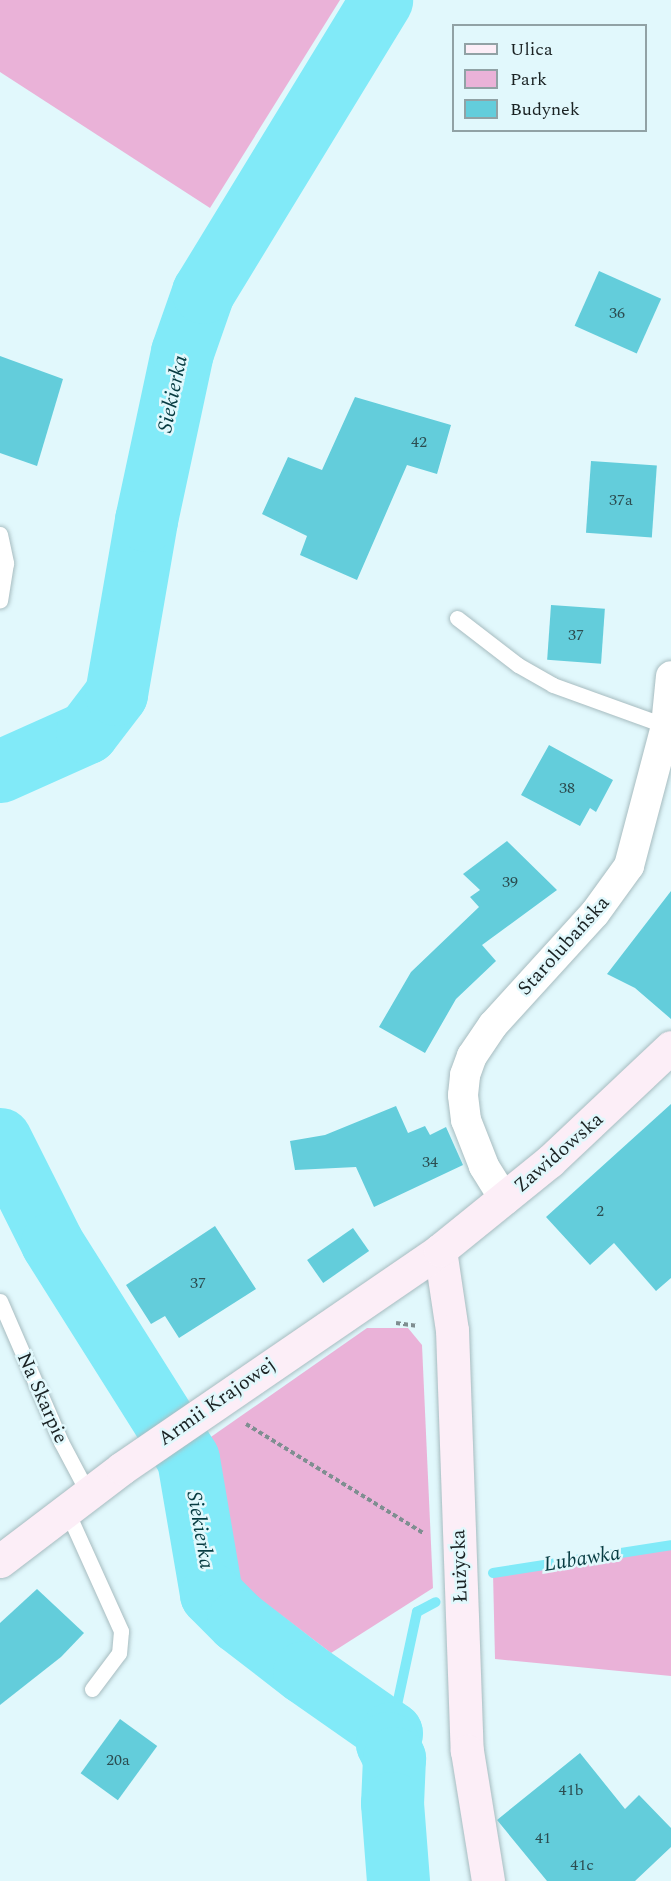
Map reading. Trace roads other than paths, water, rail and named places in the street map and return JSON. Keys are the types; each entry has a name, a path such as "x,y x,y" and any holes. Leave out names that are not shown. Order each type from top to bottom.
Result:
{"main road":[{"name":"Zawidowska","path":"440,1250 505,1200 626,1094 671,1047"},
{"name":"Armii Krajowej","path":"0,1561 122,1468 440,1250"},
{"name":"Łużycka","path":"440,1250 452,1330 467,1751 488,1881"}],"street":[{"name":"Starolubańska","path":"505,1200 484,1166 466,1120 463,1095 465,1075 472,1056 493,1024 616,887 639,835 666,726 671,676"}],"lane":[{"path":"0,534 6,563 0,601"},
{"path":"457,618 518,665 553,685 666,726"},
{"name":"Na Skarpie","path":"0,1301 61,1442 77,1501 121,1631 119,1653 92,1689"}],"waterway":[{"name":"Siekierka","path":"0,771 87,732 116,694 146,520 182,352 203,292 381,0"},
{"name":"Siekierka","path":"0,1139 52,1243 188,1459 211,1594 238,1621 304,1672 391,1733 387,1743 394,1758 392,1803 398,1881"},
{"name":"Lubawka","path":"493,1573 671,1545"},
{"name":"Lubawka","path":"391,1733 417,1612 436,1602"}]}
